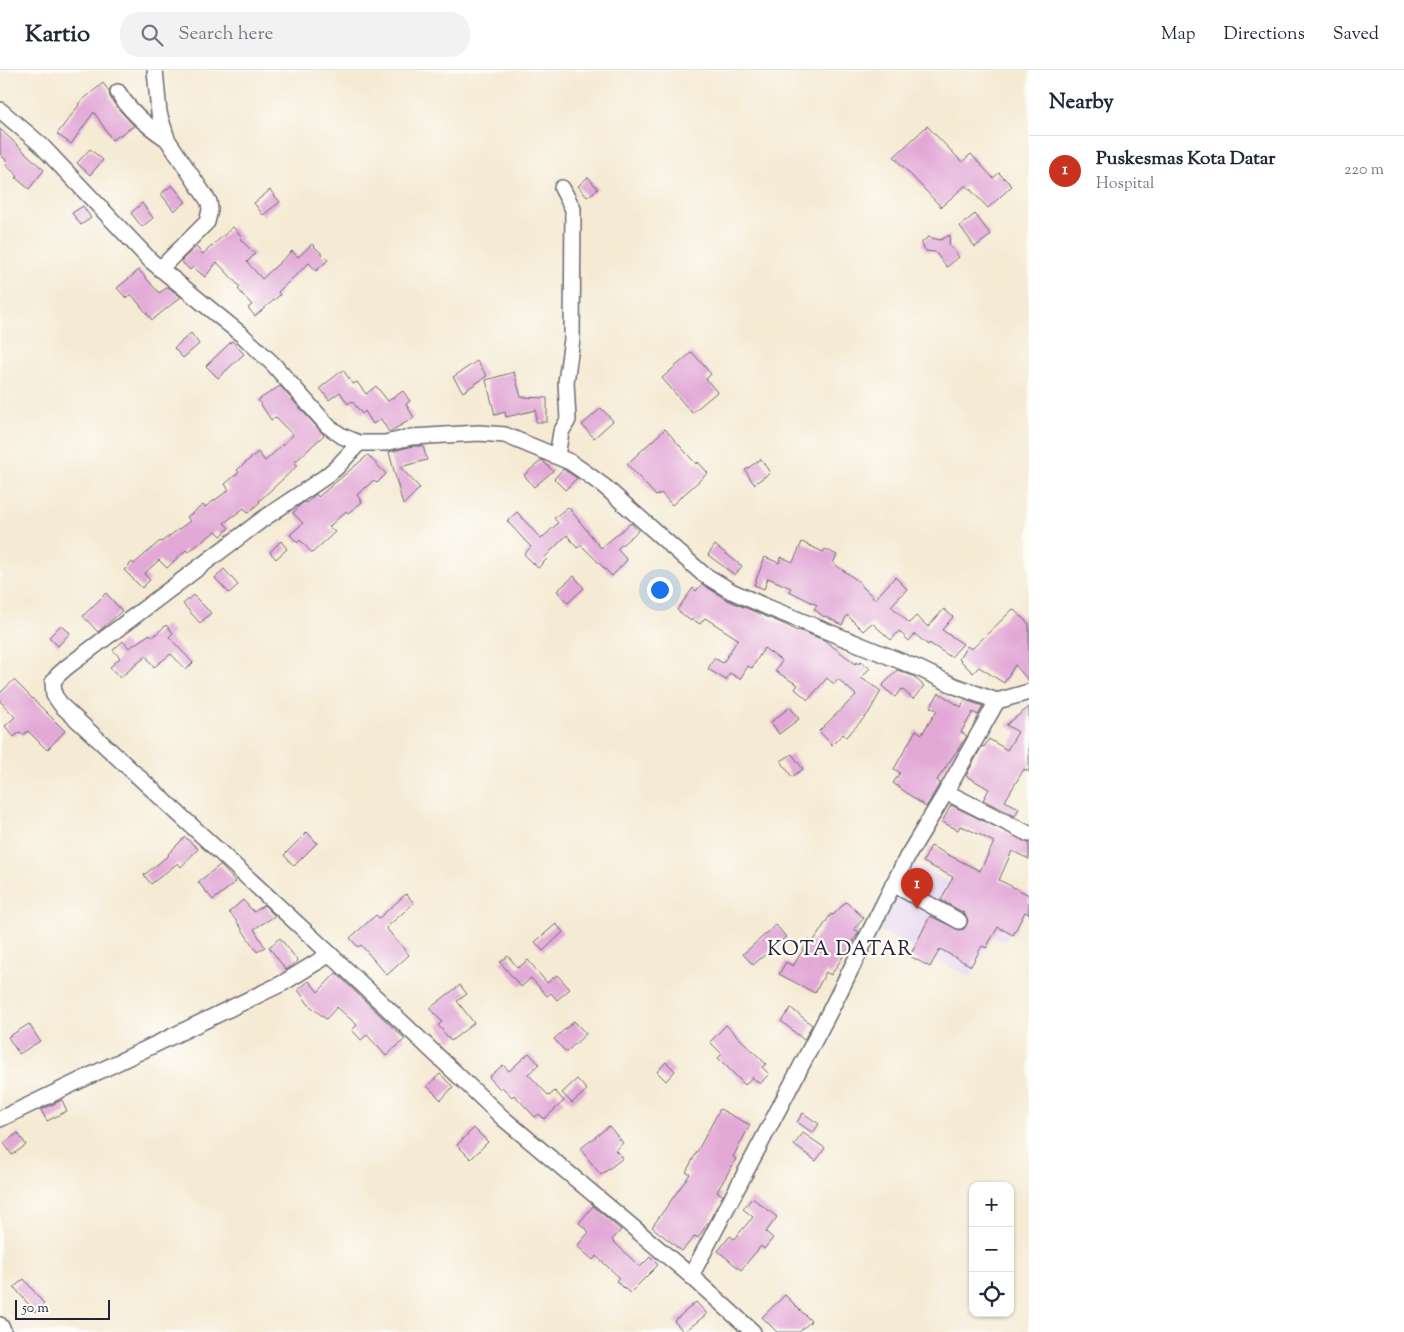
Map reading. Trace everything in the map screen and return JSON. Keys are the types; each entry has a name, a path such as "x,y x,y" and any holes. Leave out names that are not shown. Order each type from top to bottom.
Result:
{"street":[{"path":"155,70 159,113 166,139 209,202 210,210 207,222 160,269"},
{"path":"118,92 131,111 166,139"},
{"path":"0,110 40,144 104,214 160,269 242,335 274,364 335,432 350,440 384,443 412,437 506,434 570,462 606,487 680,556 716,583 767,607 875,650 955,686 997,701 1029,692"},
{"path":"558,456 561,432 568,420 566,382 572,339 573,209 562,188"},
{"path":"359,442 337,467 325,477 255,525 67,667 53,682 54,695 62,706 330,954 504,1120 691,1276 753,1332"},
{"path":"691,1276 822,1026 907,857 997,701"},
{"path":"946,792 1029,834"},
{"path":"894,884 959,921"},
{"path":"0,1119 283,983 330,954"}],"shaded area":[{"path":"912,863 1017,918 1005,942 992,935 970,977 878,930"}],"building":[{"path":"103,83 115,105 134,126 112,140 94,112 71,144 57,134 78,104"},
{"path":"927,126 962,162 971,154 993,178 999,173 1012,186 988,208 966,185 941,207 894,157"},
{"path":"0,129 44,170 29,189 16,178 18,176 6,165 8,162 0,154"},
{"path":"90,149 103,160 90,175 77,163"},
{"path":"588,177 598,189 587,197 578,186"},
{"path":"172,185 186,202 174,211 161,194"},
{"path":"270,190 280,202 263,215 254,203"},
{"path":"142,203 153,218 142,227 131,213"},
{"path":"83,206 91,218 81,225 72,213"},
{"path":"975,214 991,235 975,247 960,226"},
{"path":"233,227 242,237 240,239 255,254 247,262 262,279 292,251 298,257 312,244 328,260 316,271 309,263 278,292 280,295 255,316 248,308 252,305 238,289 240,287 217,262 205,277 193,267 190,270 181,261 196,247 203,254"},
{"path":"950,235 949,245 959,257 947,267 935,252 926,251 922,242 928,237 940,240"},
{"path":"139,270 159,293 168,287 181,297 152,320 131,294 126,298 117,288"},
{"path":"191,333 199,344 183,358 174,348"},
{"path":"232,341 244,354 218,378 206,366"},
{"path":"692,352 711,374 706,379 717,392 692,413 662,378"},
{"path":"477,361 487,376 463,392 453,377"},
{"path":"343,370 353,384 357,382 366,394 376,386 388,401 403,391 410,401 406,404 414,418 389,432 381,419 373,424 365,411 362,414 352,401 348,404 340,392 329,400 320,388"},
{"path":"514,372 521,397 547,398 547,422 536,422 536,410 506,417 505,412 495,415 486,380"},
{"path":"280,386 324,435 294,463 297,466 248,513 244,508 224,523 229,528 221,536 216,531 188,552 186,550 167,568 159,560 144,574 150,580 142,588 124,570 132,562 134,564 160,541 190,521 187,517 229,490 225,484 239,472 237,470 258,452 265,461 293,435 275,417 271,420 258,400"},
{"path":"601,408 613,421 594,438 582,425"},
{"path":"665,429 696,464 698,462 708,473 672,505 661,493 656,496 627,464"},
{"path":"413,446 423,446 427,460 400,467 420,488 403,505 389,452"},
{"path":"368,455 386,474 377,483 374,480 357,495 362,502 348,513 346,511 329,527 335,532 312,553 300,540 298,543 290,535 303,523 293,513 301,504 306,503 316,494 318,497"},
{"path":"761,459 770,473 754,484 745,470"},
{"path":"542,460 553,471 534,487 524,475"},
{"path":"563,469 577,478 565,490 554,479"},
{"path":"568,507 601,548 631,523 638,531 617,549 627,560 612,576 581,545 577,548 567,535 545,557 547,559 538,568 524,554 531,547 507,521 517,512 541,539 558,523 554,518"},
{"path":"281,541 287,549 276,559 270,552"},
{"path":"802,542 823,552 825,549 837,555 833,563 861,583 875,599 895,577 907,589 891,606 909,623 916,616 928,627 944,609 953,617 942,630 963,644 951,657 929,643 928,645 915,634 909,641 899,631 891,640 872,623 863,631 847,615 842,625 824,617 814,609 817,605 789,591 791,588 768,578 764,589 754,585 765,557 779,563 781,557 793,562"},
{"path":"715,545 742,566 735,575 708,555"},
{"path":"224,569 238,585 229,593 215,578"},
{"path":"574,576 584,588 568,603 557,591"},
{"path":"702,584 727,600 797,631 824,640 856,664 857,662 859,664 861,661 870,668 861,678 881,691 868,714 846,737 843,734 832,745 819,731 856,695 838,679 834,684 827,678 808,700 795,689 798,685 775,671 782,661 764,648 752,668 748,666 740,679 730,673 726,680 708,669 714,658 723,663 738,639 705,618 700,624 692,619 691,621 677,610 693,588 696,591"},
{"path":"106,593 122,611 98,632 83,616"},
{"path":"193,595 211,613 200,623 183,604"},
{"path":"1013,609 1029,624 1029,681 1015,665 1004,683 979,667 973,673 959,659 967,646 971,649 974,647"},
{"path":"61,625 70,633 58,646 49,637"},
{"path":"166,625 173,633 169,637 193,663 186,670 171,654 154,667 146,656 120,678 110,667 120,658 113,650 123,641 129,648 150,634 153,637"},
{"path":"897,670 913,676 924,686 913,699 902,689 895,697 882,686"},
{"path":"14,680 65,731 47,750 28,731 23,735 20,732 14,737 5,726 15,717 0,701 0,693"},
{"path":"939,693 961,707 965,700 983,706 978,715 973,712 961,732 967,736 937,780 940,783 926,807 893,783 900,773 894,769 916,730 922,734 937,710 930,707"},
{"path":"790,707 799,719 779,734 771,722"},
{"path":"1029,707 1029,772 1024,769 1005,801 1019,808 1015,816 983,800 989,789 966,776 982,746 984,747 989,739 1007,750 1018,732 1006,725"},
{"path":"792,754 803,769 792,777 781,761"},
{"path":"951,805 1029,843 1029,859 1012,851 999,880 1029,895 1029,914 1025,912 1013,935 998,927 986,948 982,946 971,966 940,949 930,967 910,956 930,916 959,930 964,929 968,921 964,913 941,900 953,877 923,862 931,846 980,871 994,842 966,828 960,826 958,830 942,822"},
{"path":"307,832 317,843 294,866 284,855"},
{"path":"185,837 198,849 181,867 178,863 151,884 144,875 169,855"},
{"path":"220,865 236,882 213,900 198,882"},
{"path":"406,894 414,903 386,928 409,955 387,975 361,945 358,947 350,938 376,915 379,918"},
{"path":"243,900 254,912 264,905 275,916 254,929 265,947 257,952 229,912"},
{"path":"846,902 864,918 854,929 859,932 831,975 826,972 815,993 779,974 786,962 793,966 809,940 813,942 831,914 833,915"},
{"path":"556,924 563,932 543,951 535,942"},
{"path":"776,925 786,937 753,965 743,954"},
{"path":"280,938 298,961 286,970 269,947"},
{"path":"508,956 518,968 528,960 547,983 557,975 570,989 557,1000 551,993 547,996 531,978 521,987 500,962"},
{"path":"336,973 405,1039 386,1056 367,1035 361,1040 352,1030 357,1025 337,1007 326,1019 309,1005 298,990 309,981 318,992"},
{"path":"460,985 467,994 457,1001 474,1023 451,1041 438,1025 442,1022 430,1008"},
{"path":"791,1008 812,1025 804,1040 781,1021"},
{"path":"574,1021 586,1034 566,1052 554,1039"},
{"path":"29,1024 40,1041 19,1054 8,1037"},
{"path":"726,1025 766,1064 762,1067 769,1074 760,1084 752,1077 745,1085 718,1058 722,1054 710,1042"},
{"path":"529,1053 539,1064 528,1074 549,1096 555,1091 564,1101 544,1119 539,1114 535,1117 514,1095 512,1097 502,1087 500,1089 489,1077 503,1065 509,1071"},
{"path":"666,1062 675,1071 666,1081 657,1072"},
{"path":"440,1074 453,1087 441,1100 427,1086"},
{"path":"577,1079 587,1090 572,1103 562,1093"},
{"path":"62,1100 67,1111 47,1121 41,1110"},
{"path":"720,1109 750,1125 733,1157 736,1159 717,1192 723,1195 709,1221 698,1238 695,1236 682,1251 652,1227 690,1174 686,1172"},
{"path":"803,1113 819,1124 813,1133 797,1122"},
{"path":"609,1126 623,1143 615,1150 623,1158 601,1175 580,1149"},
{"path":"474,1128 488,1142 471,1159 457,1145"},
{"path":"18,1133 26,1145 12,1155 4,1143"},
{"path":"803,1133 825,1148 816,1161 794,1145"},
{"path":"752,1198 777,1217 766,1232 773,1238 764,1249 761,1246 741,1270 718,1251 730,1236 734,1239 753,1217 743,1209"},
{"path":"593,1206 621,1230 612,1240 640,1267 650,1257 658,1265 630,1293 616,1281 619,1277 596,1256 593,1260 577,1246 589,1232 579,1223"},
{"path":"24,1279 44,1304 35,1312 14,1287"},
{"path":"785,1295 811,1321 799,1332 777,1332 762,1317"},
{"path":"696,1302 707,1314 684,1332 674,1321"}],"place":[{"name":"Puskesmas Kota Datar","path":"917,909"}],"district":[{"name":"KOTA DATAR","path":"840,950"}]}
